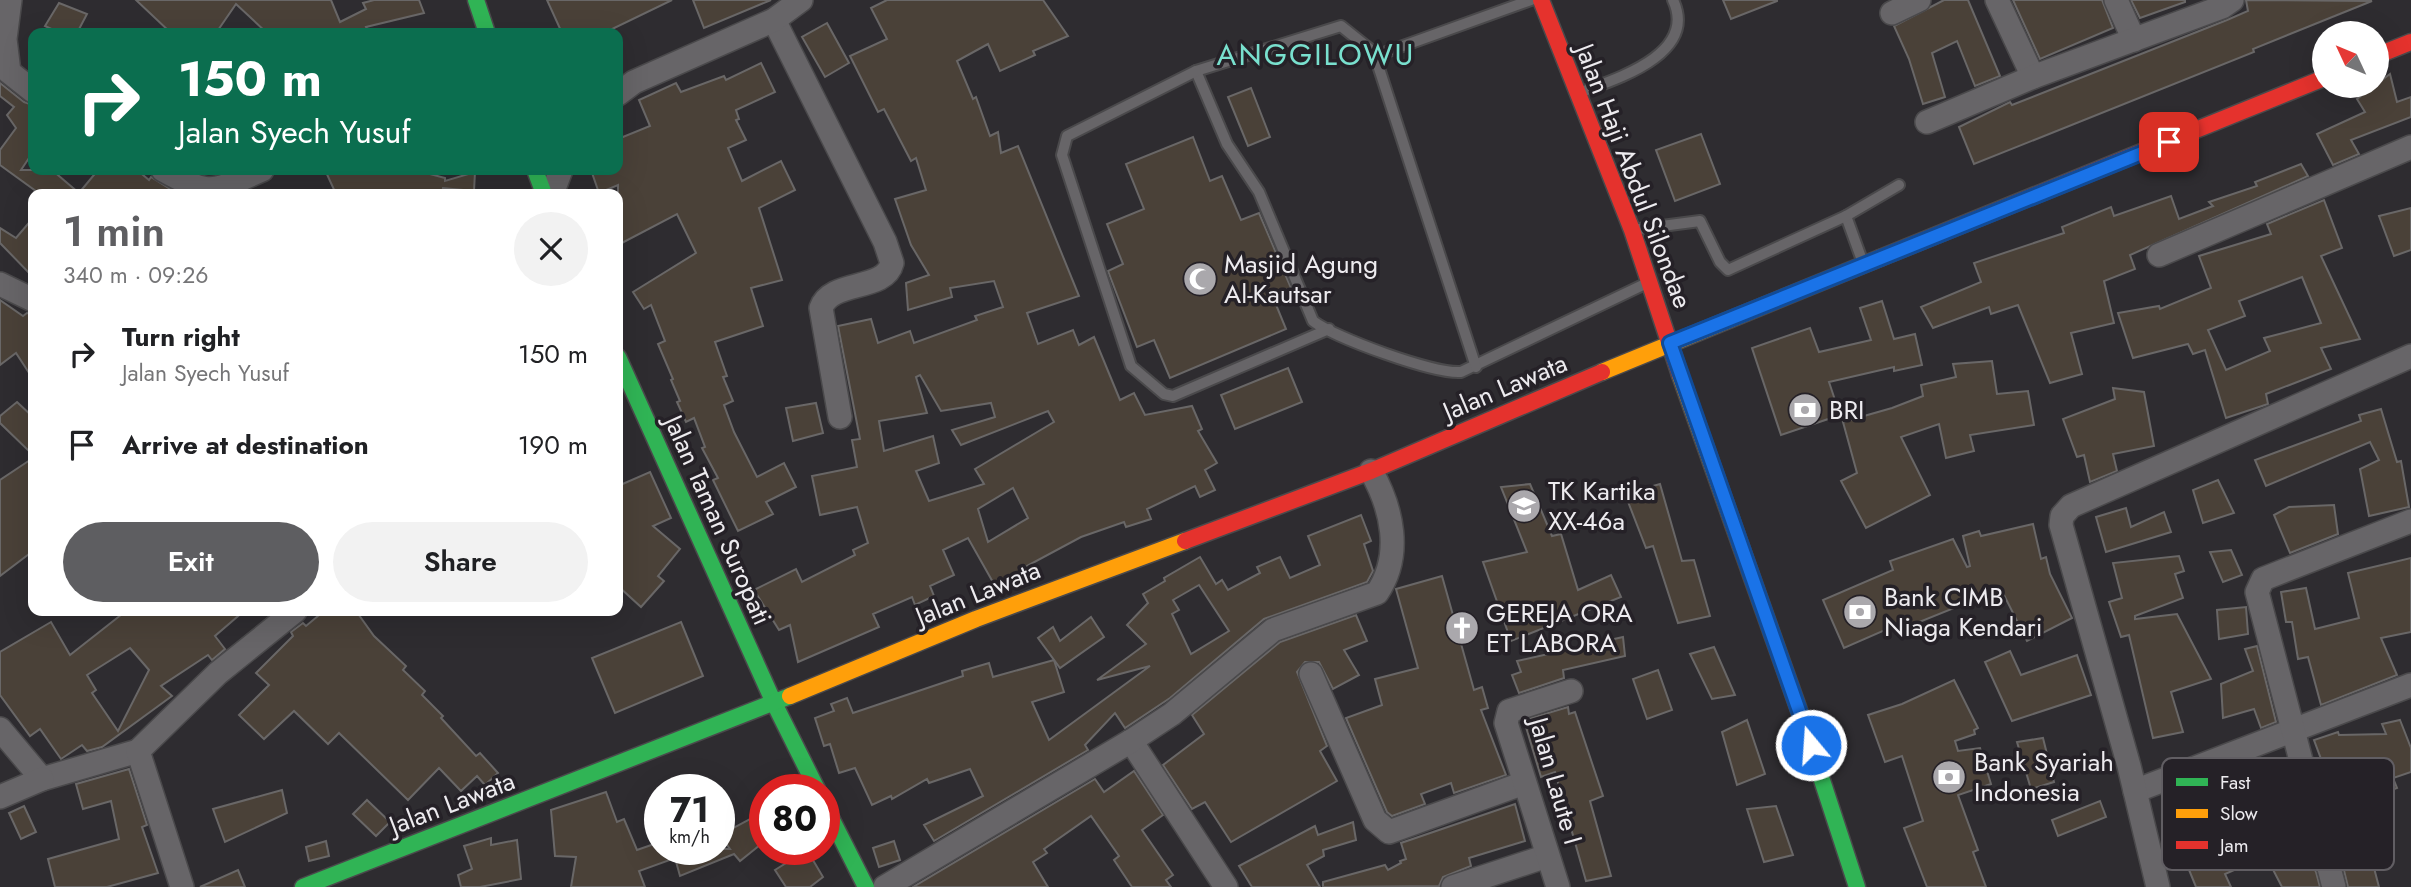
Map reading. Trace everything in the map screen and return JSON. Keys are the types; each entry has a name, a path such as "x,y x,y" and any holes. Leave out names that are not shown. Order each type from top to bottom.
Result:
{"main road":[{"path":"476,0 485,28"},
{"name":"Jalan Haji Abdul Silondae","path":"1541,0 1633,230 1803,721 1857,887"},
{"path":"2389,51 2411,42"},
{"name":"Jalan Lawata","path":"303,887 774,703 976,620 1371,471 1670,343 2312,83"},
{"name":"Jalan Taman Suropati","path":"623,368 774,703 810,774"},
{"path":"840,836 866,887"}],"street":[{"path":"10,0 5,39 9,72 28,86"},
{"path":"623,91 644,77 774,20 801,0"},
{"path":"1892,13 1919,0"},
{"path":"1997,0 2033,77"},
{"path":"2116,0 2134,40"},
{"path":"1927,122 2033,77 2222,7 2232,0"},
{"path":"774,20 885,242 892,263 885,275 836,293 823,301 821,308 840,417"},
{"path":"2159,255 2411,147"},
{"path":"172,175 196,189"},
{"path":"218,189 250,175"},
{"path":"0,284 28,298"},
{"path":"2158,887 2135,791 2060,520 2065,510 2411,356"},
{"path":"885,887 1172,714 1273,630 1377,593 1390,559 1393,526 1371,471"},
{"path":"2299,758 2257,592 2258,585 2263,579 2411,521"},
{"path":"0,797 42,779 138,751 271,618"},
{"path":"1311,674 1375,820 1389,832 1524,783"},
{"path":"2219,758 2411,685"},
{"name":"Jalan Laute I","path":"1558,887 1506,723 1509,711 1571,691"},
{"path":"0,729 42,779"},
{"path":"1131,741 1226,887"},
{"path":"138,751 182,887"},
{"path":"2135,791 2162,780"},
{"path":"1453,887 1547,856"},
{"path":"2329,870 2334,887"}],"lane":[{"path":"1376,54 1531,0"},
{"path":"1578,94 1633,72 1658,56 1670,43 1677,23 1673,0"},
{"path":"1329,330 1173,396 1164,394 1131,366 1062,155 1067,136 1196,71 1341,26 1376,54 1476,367"},
{"path":"1196,71 1227,144 1259,192 1313,321 1329,330 1447,373 1476,367 1650,282"},
{"path":"1633,230 1700,221 1720,262 1728,270 1846,216 1899,185"},
{"path":"1846,216 1864,266"}],"building":[{"path":"136,0 331,0 340,22 366,9 363,3 374,0 419,0 424,13 366,28 262,28 236,4 219,28 166,28"},
{"path":"547,0 672,0 614,28 560,28"},
{"path":"693,0 771,0 704,28"},
{"path":"887,0 1043,0 1068,36 1033,51 1035,55 1000,71 988,44 957,61 973,99 976,97 990,136 998,132 1001,153 1018,146 1079,296 1027,313 1038,344 1073,330 1079,345 1094,337 1120,400 1134,393 1145,415 1192,406 1202,429 1198,431 1217,463 1205,470 1215,490 1200,497 1195,486 1147,509 1151,519 1126,527 1124,522 1081,537 1025,567 1029,579 1002,589 997,582 994,584 968,538 943,550 954,575 930,586 934,596 915,605 912,597 873,614 879,627 798,662 790,625 779,630 754,590 796,569 802,582 855,555 853,550 868,543 857,507 820,515 812,476 857,467 852,440 860,439 838,326 871,319 878,343 910,331 914,343 977,320 975,316 1003,307 994,281 950,288 952,297 908,310 906,283 929,275 911,245 895,199 926,190 916,158 911,161 884,109 878,112 850,56 887,39 871,8","holes":["920,375 941,411 991,403 995,417 952,430 961,445 1048,411 1054,422 975,469 984,484 929,501 916,471 939,463 933,436 884,451 879,421 927,413 916,377","1013,488 1028,518 988,542 978,509"]},
{"path":"1723,0 1777,0 1777,1 1731,19"},
{"path":"1944,0 1968,0 2000,76 1975,86 1957,41 1932,53 1945,97 1923,104 1909,59 1894,26"},
{"path":"2013,0 2102,0 2113,28 2040,59"},
{"path":"2131,0 2185,0 2185,2 2140,18"},
{"path":"2246,0 2372,1 2322,21 2312,21 2312,25 2253,49 2254,52 1974,164 1959,127 2010,102 2012,105 2248,11"},
{"path":"59,3 87,14 80,28 45,26"},
{"path":"827,23 849,63 825,77 802,37"},
{"path":"761,63 775,92 736,110 739,119 736,120 746,140 728,148 742,181 781,161 795,190 759,208 782,280 751,288 763,326 715,342 727,376 723,377 733,401 724,405 734,432 757,477 784,463 796,487 766,502 773,514 738,531 713,480 718,478 702,448 705,447 694,418 686,422 677,402 680,401 671,380 673,379 658,344 665,341 651,305 644,309 633,292 696,253 677,214 623,242 623,189 618,189 618,185 598,189 593,175 623,175 623,137 650,126 639,100 676,83 681,92 724,76 726,80"},
{"path":"2389,75 2397,102 2411,97 2411,117 2351,140 2359,154 2333,165 2317,134 2365,112 2358,98 2389,98"},
{"path":"0,83 28,103 28,160 21,170 28,170 28,175 58,175 74,189 33,189 0,165 0,150 16,128 7,115 14,107 0,96"},
{"path":"1251,88 1270,137 1248,146 1228,97"},
{"path":"1701,134 1720,184 1675,201 1656,150"},
{"name":"Masjid Agung Al-Kautsar","path":"1193,137 1210,181 1222,176 1241,220 1259,213 1291,288 1272,295 1286,329 1170,378 1154,340 1137,347 1108,271 1123,264 1107,224 1144,209 1126,164"},
{"path":"2301,164 2308,176 2130,255 2135,269 2104,281 2114,323 2071,333 2082,374 2050,383 2018,305 1991,314 1989,307 1933,328 1921,307 1981,282 1974,263 2064,233 2062,227 2111,207 2114,216 2171,196 2179,219 2213,206 2209,202 2257,186 2255,182"},
{"path":"94,175 143,175 149,180 151,177 170,189 82,189"},
{"path":"327,175 434,175 445,178 445,181 475,175 474,189 334,189"},
{"path":"2324,200 2342,248 2321,256 2360,339 2321,348 2331,369 2266,394 2268,404 2226,418 2205,350 2193,354 2188,344 2133,358 2118,313 2159,306 2160,309 2211,288 2199,256 2271,234 2267,224","holes":["2302,277 2321,323 2264,338 2270,351 2226,370 2208,330 2245,316 2239,301"]},
{"path":"2411,208 2411,250 2394,256 2379,216"},
{"path":"28,224 28,272 0,243 0,228 16,238"},
{"path":"0,300 23,316 28,313 28,371 16,353 0,365"},
{"path":"1882,301 1894,339 1915,334 1922,365 1894,371 1894,367 1829,382 1840,415 1781,435 1752,348 1810,328 1819,352 1871,340 1860,308"},
{"path":"1992,361 1997,394 2028,391 2034,425 1970,435 1974,451 1946,458 1939,424 1901,437 1930,495 1866,528 1841,481 1857,473 1843,422 1923,396 1921,385 1956,377 1953,364"},
{"path":"1288,368 1302,402 1235,429 1221,395"},
{"path":"2113,388 2144,392 2154,446 2113,454 2117,471 2090,482 2084,455 2077,457 2063,419 2115,399"},
{"path":"17,402 28,412 28,450 0,423 0,416"},
{"path":"816,403 823,433 793,441 786,408"},
{"path":"2381,409 2397,462 2401,461 2409,507 2369,516 2360,469 2379,460 2370,442 2266,486 2255,460 2361,421 2359,415"},
{"path":"28,461 28,555 0,576 0,480"},
{"path":"650,472 671,518 653,526 680,549 658,576 664,581 641,607 623,591 623,484"},
{"path":"2218,480 2234,513 2203,523 2193,490"},
{"path":"1530,484 1552,536 1561,534 1578,590 1611,575 1621,597 1511,641 1483,562 1527,552 1501,487"},
{"path":"1660,484 1682,561 1694,560 1710,616 1678,623 1653,546 1646,548 1625,494"},
{"path":"2334,505 2338,534 2290,553 2274,515 2289,507"},
{"path":"2126,508 2131,527 2164,512 2171,532 2106,552 2096,517"},
{"path":"1361,515 1371,541 1364,544 1373,571 1367,582 1264,619 1170,698 1125,728 1115,713 1085,745 1088,750 934,841 924,825 983,796 970,769 929,783 927,779 892,799 891,796 872,805 855,768 839,773 830,744 824,746 815,718 834,711 831,704 847,698 853,713 963,676 962,671 989,663 993,677 1054,660 1064,692 1032,702 1049,740 1150,666 1097,680 1146,644 1127,625 1148,603 1143,594 1200,557 1216,584 1222,580 1228,590 1260,573 1257,567 1280,557 1290,578 1320,565 1308,536","holes":["1199,585 1229,631 1191,654 1172,614 1179,610 1173,600"]},
{"path":"2033,524 2041,559 2046,557 2050,574 2072,618 2027,641 2001,589 1912,625 1910,619 1844,648 1823,600 1893,570 1890,561 1953,539 1967,567 1970,566 1963,536 1979,531 1981,536"},
{"path":"2231,550 2242,575 2223,582 2210,552"},
{"path":"2179,556 2184,571 2175,574 2183,598 2135,616 2135,619 2177,614 2211,679 2171,692 2183,732 2153,738 2129,635 2121,637 2109,602 2122,598 2113,563"},
{"path":"2411,558 2411,632 2381,638 2397,675 2321,705 2308,657 2298,659 2292,622 2286,622 2281,592 2306,588 2315,629 2359,618 2348,573"},
{"path":"1442,576 1474,690 1482,687 1488,708 1481,710 1506,775 1454,793 1451,783 1421,794 1425,804 1392,816 1387,812 1346,718 1382,705 1375,679 1418,668 1396,589"},
{"path":"2246,607 2248,634 2219,639 2217,610"},
{"path":"1356,615 1367,641 1344,650 1359,675 1333,689 1319,662 1305,662 1297,672 1327,746 1320,751 1337,781 1231,842 1205,802 1192,809 1163,765 1204,734 1192,715 1280,642"},
{"path":"120,616 238,616 215,636 225,649 212,660 208,655 161,686 172,696 102,747 87,751 82,745 61,759 40,729 30,736 0,695 0,652 51,622 70,655","holes":["130,648 149,670 118,731 92,693 96,690 87,675"]},
{"path":"318,616 360,616 374,636 406,666 403,670 425,691 422,695 443,716 441,718 476,756 480,753 498,773 485,785 477,776 461,791 439,768 408,800 339,733 328,744 294,711 264,739 239,715 269,685 256,673 293,636 291,632 303,623 306,626"},
{"path":"1091,617 1104,637 1060,668 1038,638 1053,627 1060,641"},
{"path":"681,622 703,676 615,713 592,658"},
{"path":"1623,637 1625,656 1563,670 1564,678 1519,693 1512,675 1521,672 1517,661"},
{"path":"2257,646 2276,722 2261,728 2254,709 2223,718 2221,684 2253,671 2245,649"},
{"path":"1714,647 1735,695 1712,699 1690,654"},
{"path":"2010,651 2021,675 2077,655 2091,695 2012,721 1985,662"},
{"path":"1658,670 1672,710 1647,719 1633,679"},
{"path":"1954,680 1978,728 1974,730 1975,734 1955,741 1958,751 1980,748 1991,784 1958,795 1978,850 1973,852 1986,887 1927,887 1904,828 1923,821 1902,756 1885,762 1868,715 1902,704"},
{"path":"1568,707 1569,714 1575,712 1603,796 1590,801 1611,876 1586,881 1555,772 1541,777 1526,727 1531,725 1528,719"},
{"path":"1747,720 1765,774 1737,785 1722,732"},
{"path":"2400,720 2411,748 2411,772 2394,778 2394,758 2321,758 2314,740 2338,732 2339,735 2386,734 2382,724"},
{"path":"2043,738 2054,782 2031,789 2017,742"},
{"path":"129,769 147,825 142,827 158,873 107,887 55,887 48,859 119,839 111,801 83,809 76,784"},
{"path":"1134,771 1163,815 1142,830 1173,875 1166,880 1171,887 1132,887 1114,860 1119,856 1091,816 1044,849 1047,853 1033,862 1048,887 913,887 1095,779 1104,792"},
{"path":"282,790 287,813 225,842 213,809"},
{"path":"606,792 617,822 624,819 637,850 644,848 644,865 656,865 639,871 645,887 571,887 576,857 555,856 551,810"},
{"path":"367,800 390,822 376,836 353,814"},
{"path":"2100,801 2106,817 2058,836 2052,820"},
{"path":"1515,804 1525,841 1469,858 1471,866 1443,877 1439,886 1323,887 1323,882 1385,865 1388,870 1406,859 1401,843"},
{"path":"24,806 36,832 21,839 9,813"},
{"path":"1776,806 1793,855 1764,862 1747,809"},
{"path":"749,820 749,854 740,861 735,855 735,827"},
{"path":"1353,822 1356,840 1323,850 1324,856 1307,865 1320,887 1252,887 1239,866 1315,826 1318,835"},
{"path":"491,838 491,845 517,840 521,879 480,887 461,887 458,875 472,869 464,846"},
{"path":"326,841 329,856 309,861 306,847"},
{"path":"894,841 900,860 879,867 873,848"},
{"path":"677,865 707,865 680,876"},
{"path":"783,865 816,865 823,877 810,887 786,887 775,870"},
{"path":"238,870 245,887 200,887"},
{"path":"2189,870 2234,870 2225,874 2231,887 2196,887"},
{"path":"2273,870 2315,870 2320,887 2282,887"},
{"path":"2344,870 2375,870 2379,887 2348,887"}],"traffic: fast":[{"path":"476,0 485,28"},
{"path":"537,175 542,189"},
{"path":"623,368 774,703 810,774"},
{"path":"303,887 790,696"},
{"path":"1800,713 1857,887"},
{"path":"840,836 866,887"}],"traffic: slow":[{"path":"1602,372 1880,258"},
{"path":"1680,375 1800,713"},
{"path":"790,696 976,619 1185,541"}],"traffic: jam":[{"path":"1541,0 1632,230 1680,375"},
{"path":"2389,51 2411,42"},
{"path":"1880,258 2312,83"},
{"path":"1185,541 1371,471 1602,372"}],"place":[{"name":"Masjid Agung Al-Kautsar","path":"1200,279"},
{"name":"BRI","path":"1805,410"},
{"name":"TK Kartika XX-46a","path":"1524,506"},
{"name":"Bank CIMB Niaga Kendari","path":"1860,612"},
{"name":"GEREJA ORA ET LABORA","path":"1462,628"},
{"name":"Bank Syariah Indonesia","path":"1949,777"}],"district":[{"name":"ANGGILOWU","path":"1316,55"}],"route":[{"path":"1811,745 1670,343 2169,142"}]}
